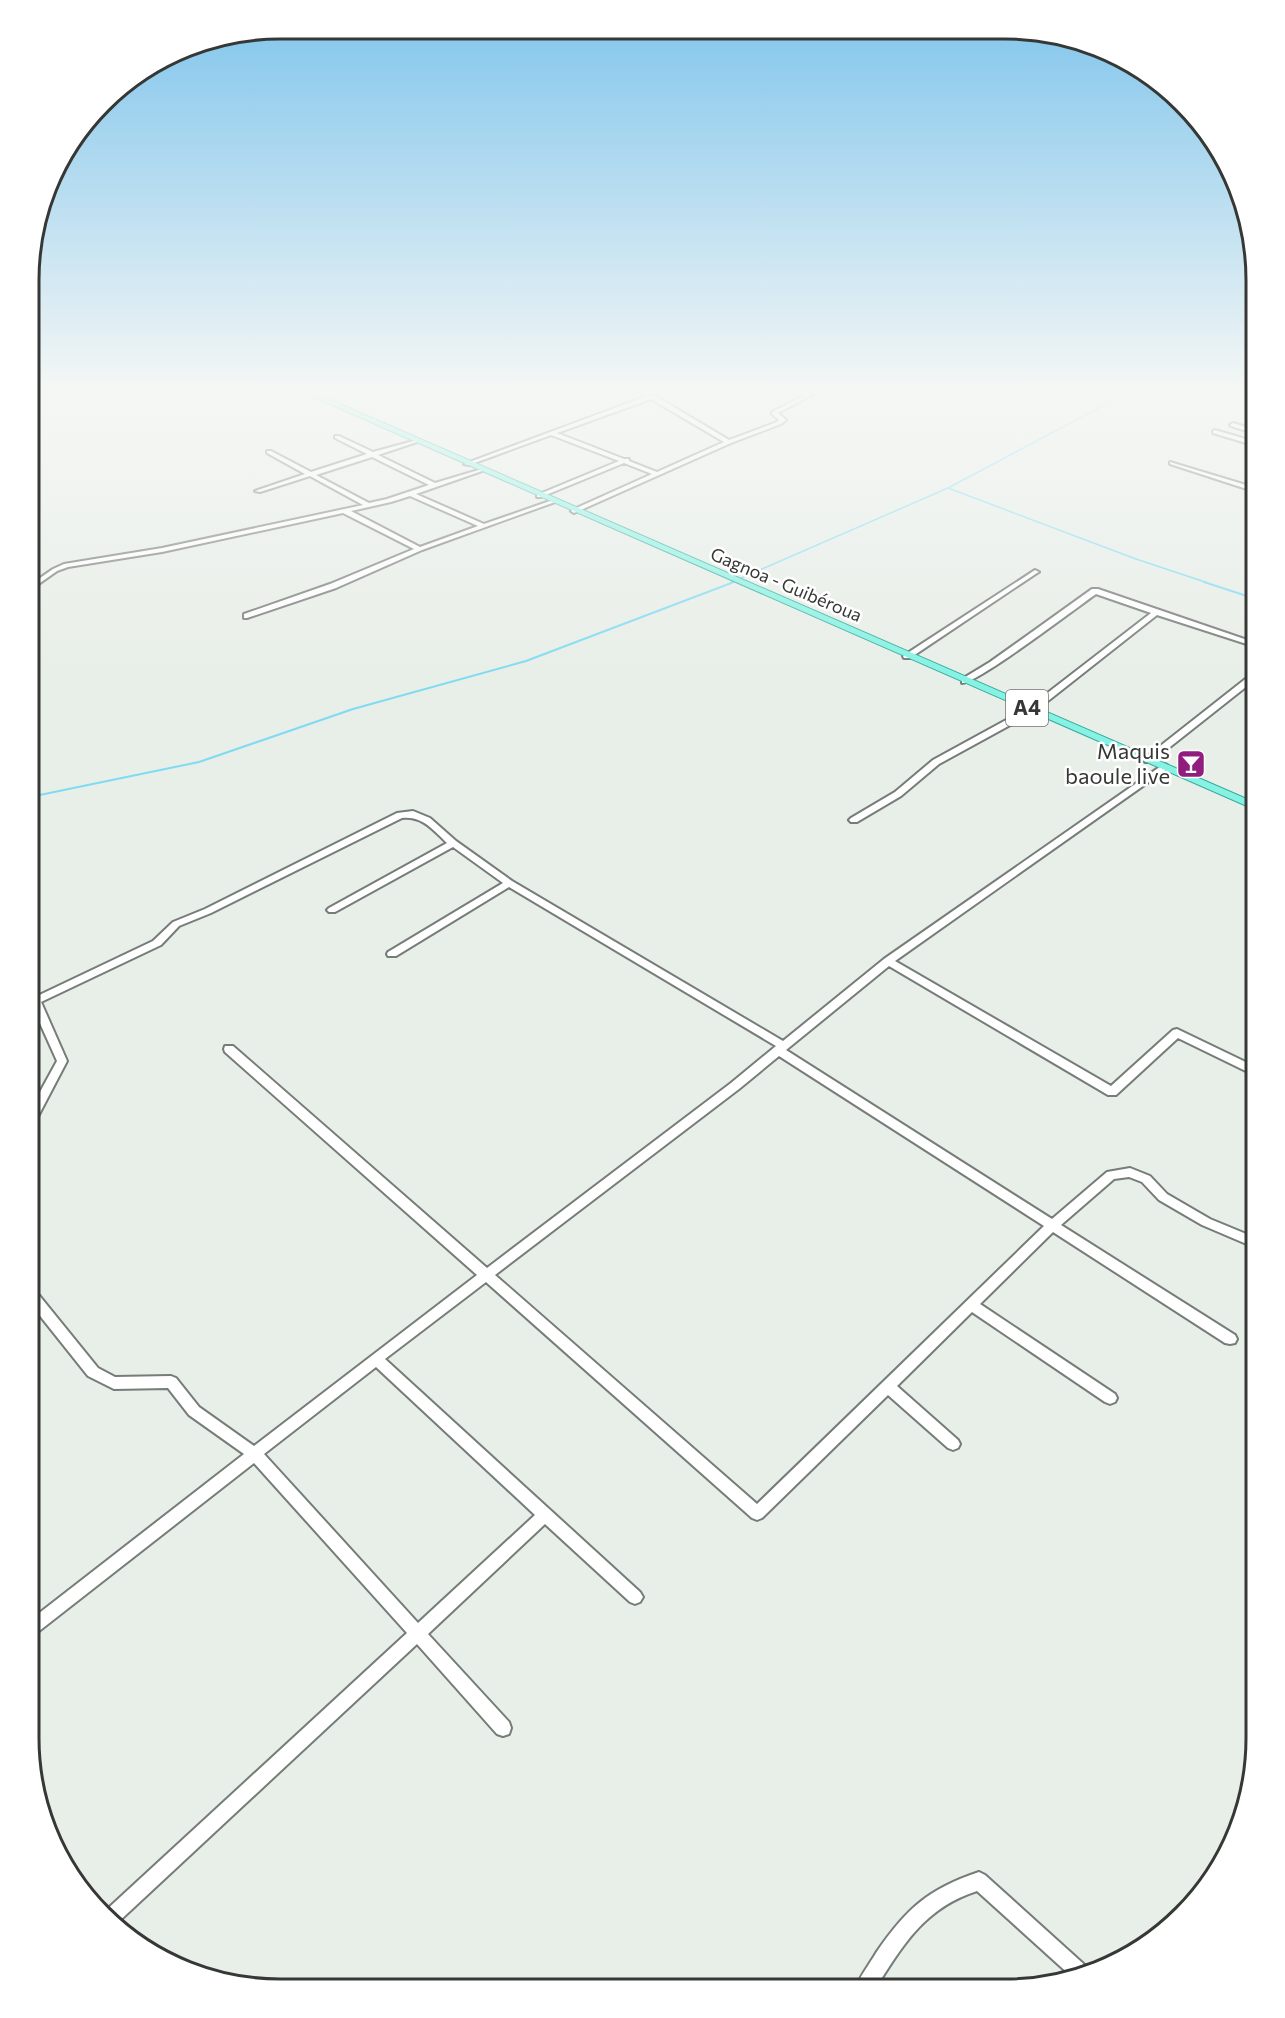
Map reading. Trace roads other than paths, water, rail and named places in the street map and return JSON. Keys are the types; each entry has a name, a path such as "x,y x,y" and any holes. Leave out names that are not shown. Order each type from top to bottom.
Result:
{"main road":[{"name":"Gagnoa - Guibéroua","path":"514,485 1246,803"}],"street":[{"path":"258,491 275,485"},
{"path":"333,485 366,504"},
{"path":"39,582 66,565 172,548 345,511 410,494 433,485"},
{"path":"539,496 565,485"},
{"path":"574,511 633,485"},
{"path":"410,494 483,526"},
{"path":"247,616 333,586 420,549 552,502"},
{"path":"345,511 420,549"},
{"path":"907,656 1035,572"},
{"path":"965,681 993,664 1095,591 1246,642"},
{"path":"854,820 898,794 936,762 1031,710 1156,612"},
{"path":"1148,760 1246,683"},
{"path":"39,1622 376,1359 735,1086 779,1047 888,961 1164,767"},
{"path":"39,999 157,943 176,924 208,911 400,815 413,814 427,820 453,843 509,883 779,1047 1230,1339"},
{"path":"332,910 453,843"},
{"path":"392,954 509,883"},
{"path":"888,961 1112,1092 1177,1033 1246,1067"},
{"path":"39,1010 62,1061 39,1104"},
{"path":"229,1048 757,1513 1053,1225 1111,1175 1130,1172 1146,1179 1163,1197 1206,1222 1246,1239"},
{"path":"39,1305 93,1372 114,1383 171,1382 194,1411 255,1454 503,1728"},
{"path":"971,1305 1110,1398"},
{"path":"376,1359 635,1597"},
{"path":"888,1386 953,1444"},
{"path":"115,1913 416,1632 545,1515"},
{"path":"871,1979 910,1919 954,1888 979,1881 1076,1968"}],"waterway":[{"path":"948,488 953,485"},
{"path":"730,583 948,488"},
{"path":"948,488 1136,559 1208,583"},
{"path":"39,795 199,762 353,709 526,661 734,582"},
{"path":"1204,582 1246,596"}],"place":[{"name":"Maquis baoule live","path":"1191,764"}]}
